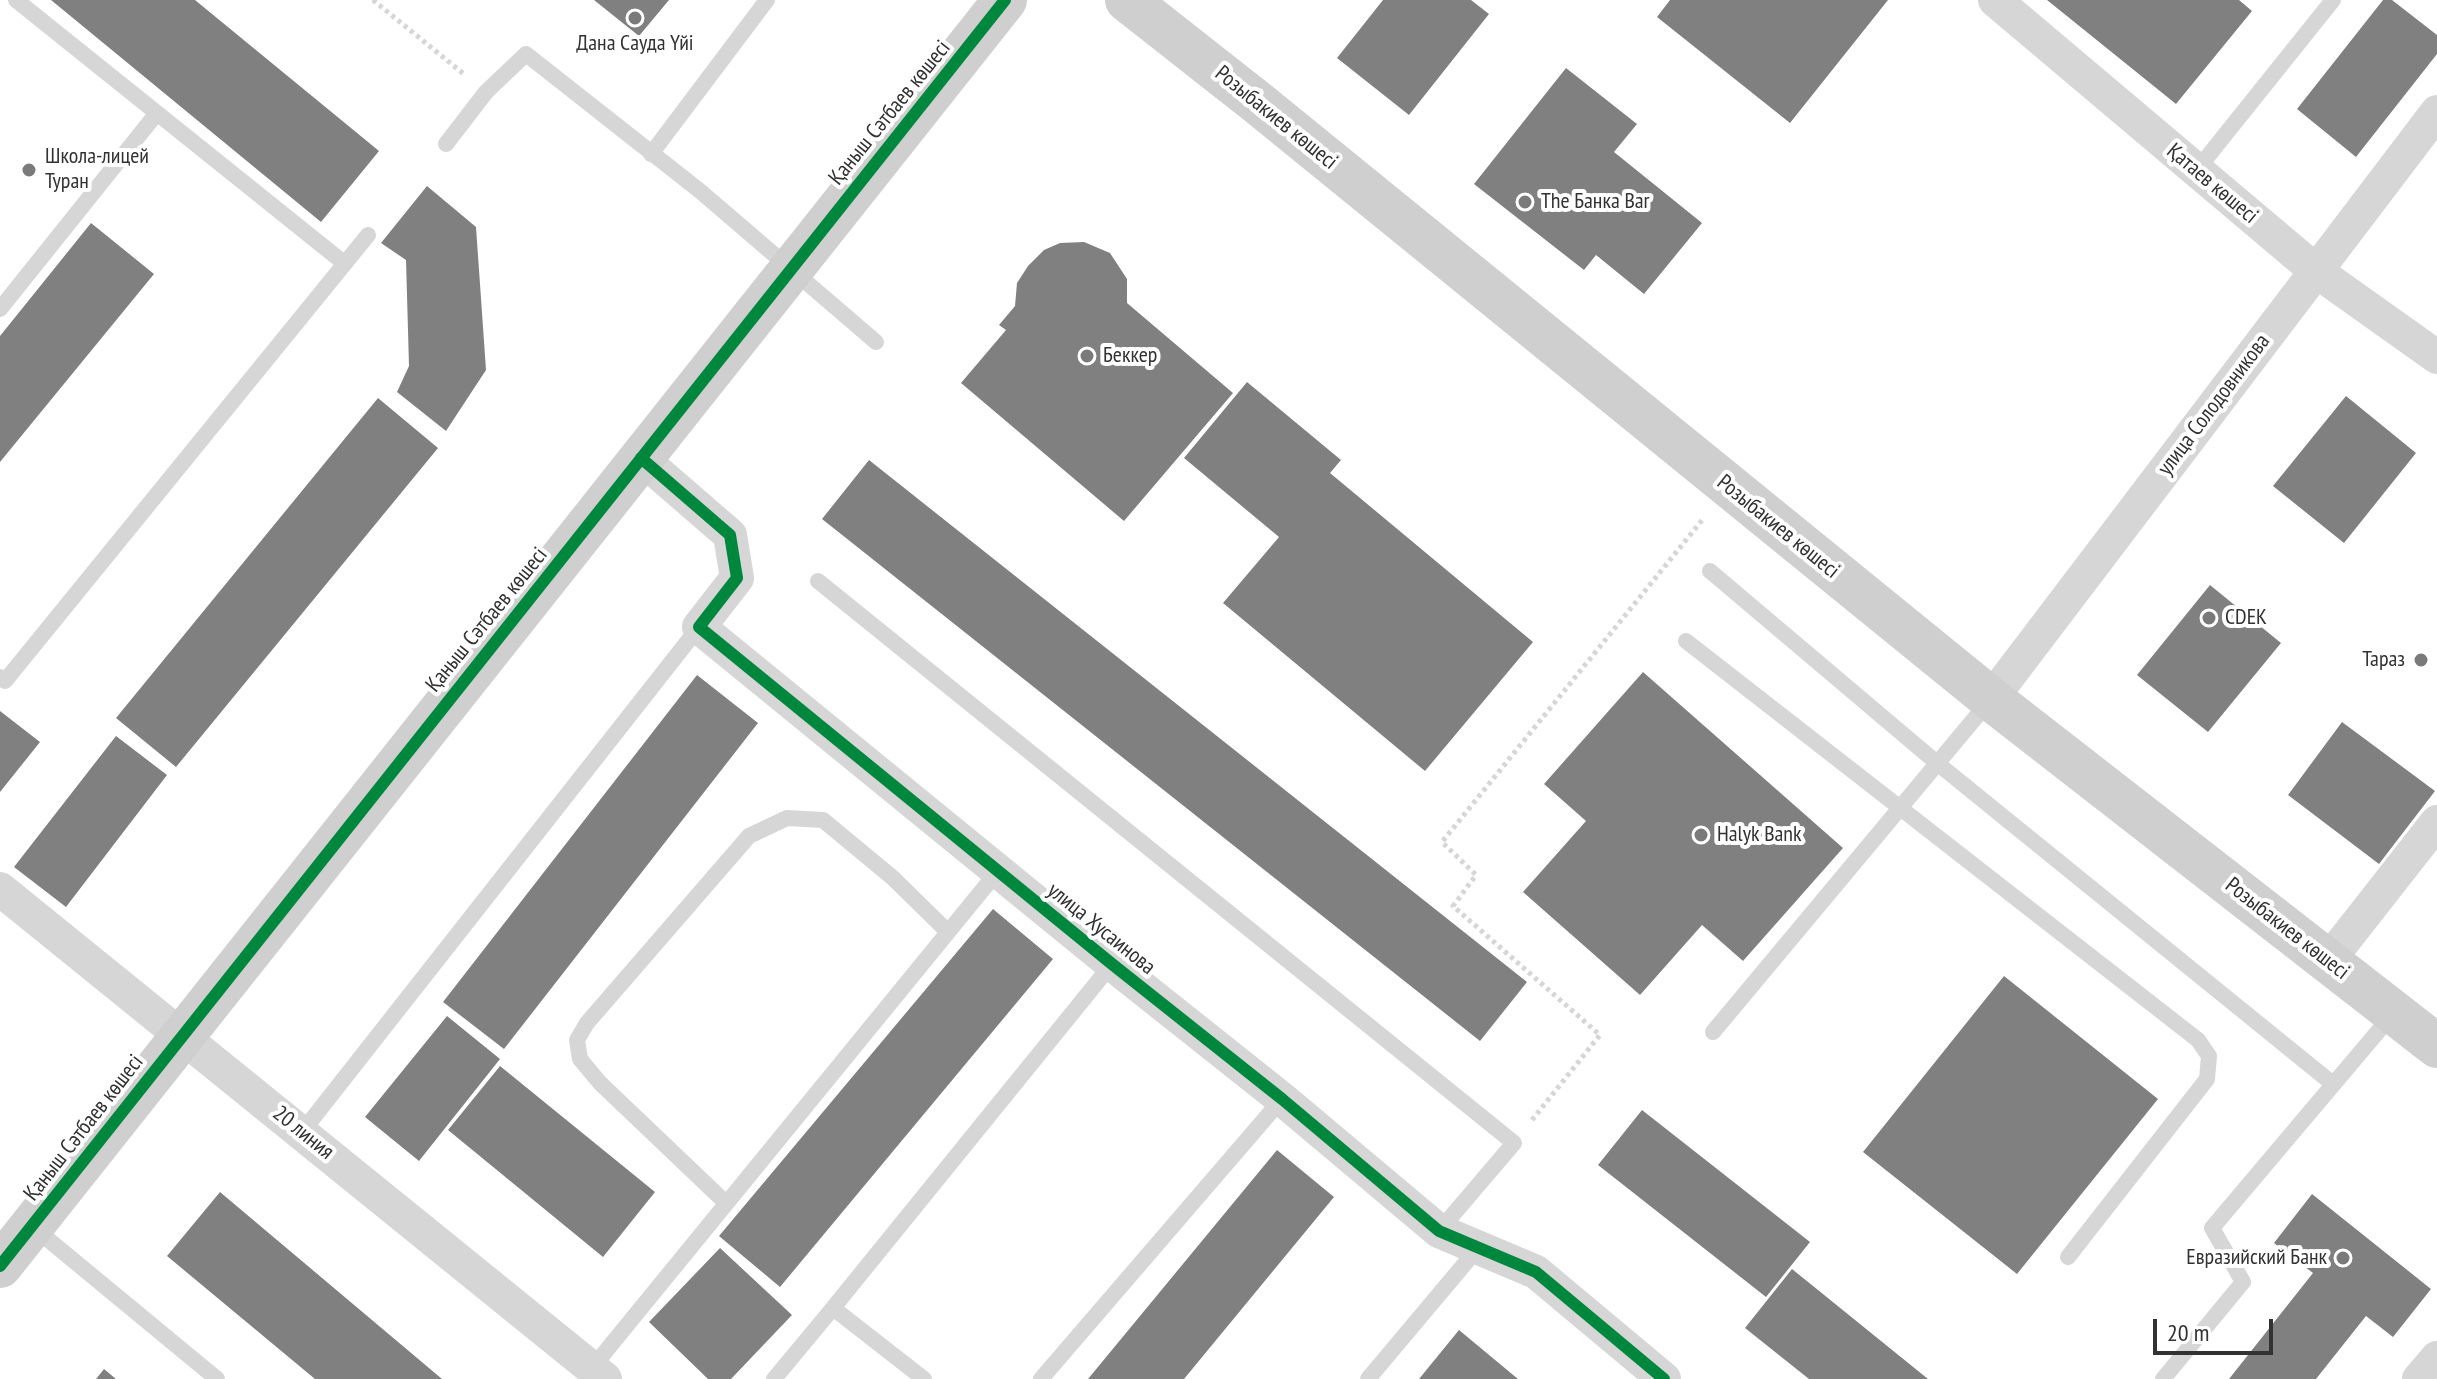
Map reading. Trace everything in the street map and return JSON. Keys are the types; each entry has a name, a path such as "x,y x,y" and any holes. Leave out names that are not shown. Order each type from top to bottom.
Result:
{"main road":[{"name":"Қаныш Сәтбаев көшесі","path":"0,1266 1005,0"},
{"name":"Розыбакиев көшесі","path":"1127,0 1991,699 2437,1046"}],"street":[{"name":"Қатаев көшесі","path":"1995,0 2316,271 2437,357"},
{"name":"улица Солодовникова","path":"1991,699 2437,112"},
{"path":"641,458 730,535 737,578 699,627"},
{"name":"улица Хусаинова","path":"699,627 1282,1099 1439,1231 1536,1272 1664,1379"},
{"path":"2328,961 2437,822"},
{"name":"20 линия","path":"0,889 599,1374"},
{"path":"2419,1379 2437,1358"}],"lane":[{"path":"16,0 344,263"},
{"path":"651,154 767,0"},
{"path":"2196,171 2333,0"},
{"path":"446,144 486,92 526,54 700,191 876,342"},
{"path":"0,309 157,113"},
{"path":"0,677 5,681 368,235"},
{"path":"1710,571 1937,763 2333,1084"},
{"path":"818,581 1514,1143 1439,1231"},
{"path":"302,1132 699,627"},
{"path":"1686,641 2198,1040 2209,1056 2207,1079 2068,1257"},
{"path":"1713,1032 1991,699"},
{"path":"726,1203 600,1083 580,1059 577,1040 587,1023 749,836 787,818 823,820 893,878 948,932"},
{"path":"599,1374 726,1203 998,871"},
{"path":"774,1379 1112,964"},
{"path":"2163,1379 2243,1282 2212,1228 2395,1012"},
{"path":"1041,1379 1282,1099"},
{"path":"32,1226 217,1379"},
{"path":"1368,1379 1478,1248"},
{"path":"833,1308 924,1379"}],"path":[{"path":"373,0 486,92"},
{"path":"1514,1143 1600,1035 1453,906 1476,875 1442,842 1729,487"}],"building":[{"path":"51,0 195,0 379,151 321,222"},
{"name":"Дана Сауда Үйі","path":"594,0 669,0 639,36"},
{"path":"1383,0 1471,0 1489,14 1409,115 1337,58"},
{"path":"1670,0 1888,0 1790,123 1657,17"},
{"path":"2047,0 2239,0 2252,11 2176,104"},
{"path":"2383,0 2392,0 2437,35 2437,54 2356,157 2297,109"},
{"path":"1566,68 1637,124 1614,152 1702,223 1644,294 1596,255 1584,270 1474,184"},
{"path":"427,186 476,227 486,370 446,431 397,392 409,366 406,260 381,243"},
{"path":"91,223 154,274 0,462 0,336"},
{"name":"Беккер","path":"1084,242 1110,253 1127,279 1127,303 1233,393 1124,521 961,383 1006,330 999,325 1015,306 1017,283 1028,266 1044,250 1060,243"},
{"path":"1247,382 1341,460 1330,473 1533,642 1425,771 1223,603 1279,537 1184,458"},
{"path":"2346,396 2416,453 2344,543 2273,486"},
{"path":"378,398 438,448 176,767 116,718"},
{"path":"869,460 1527,982 1480,1041 822,519"},
{"path":"2210,585 2281,643 2208,732 2137,675"},
{"name":"Halyk Bank","path":"1643,672 1843,848 1743,961 1702,925 1640,995 1523,892 1586,821 1544,784"},
{"path":"697,675 758,723 504,1049 443,1002"},
{"path":"0,711 40,742 0,792"},
{"path":"2342,722 2435,791 2379,864 2288,795"},
{"path":"116,736 167,775 66,907 14,867"},
{"path":"993,909 1053,959 780,1287 719,1236"},
{"path":"2004,976 2158,1099 2017,1274 1863,1152"},
{"path":"447,1016 500,1059 419,1161 365,1117"},
{"path":"500,1066 655,1192 603,1257 448,1130"},
{"path":"1642,1110 1810,1242 1766,1297 1598,1165"},
{"path":"1277,1150 1334,1197 1184,1379 1088,1379"},
{"path":"220,1192 442,1379 315,1379 167,1256"},
{"path":"2312,1194 2431,1289 2393,1337 2366,1316 2316,1379 2229,1379 2313,1273 2274,1243"},
{"path":"720,1248 792,1315 731,1379 708,1379 649,1322"},
{"path":"1792,1269 1928,1379 1809,1379 1745,1328"},
{"path":"1459,1330 1518,1379 1419,1379"},
{"path":"104,1369 116,1379 96,1379"}],"cycle path":[{"path":"0,1266 1005,0"},
{"path":"641,458 730,535 737,578 699,627 1282,1099 1439,1231 1536,1272 1664,1379"}],"place":[{"name":"Дана Сауда Үйі","path":"635,18"},
{"name":"Школа-лицей Туран","path":"29,170"},
{"name":"The Банка Bar","path":"1525,202"},
{"name":"Беккер","path":"1087,356"},
{"name":"CDEK","path":"2209,618"},
{"name":"Тараз","path":"2421,660"},
{"name":"Halyk Bank","path":"1701,835"},
{"name":"Евразийский Банк","path":"2343,1258"}]}
